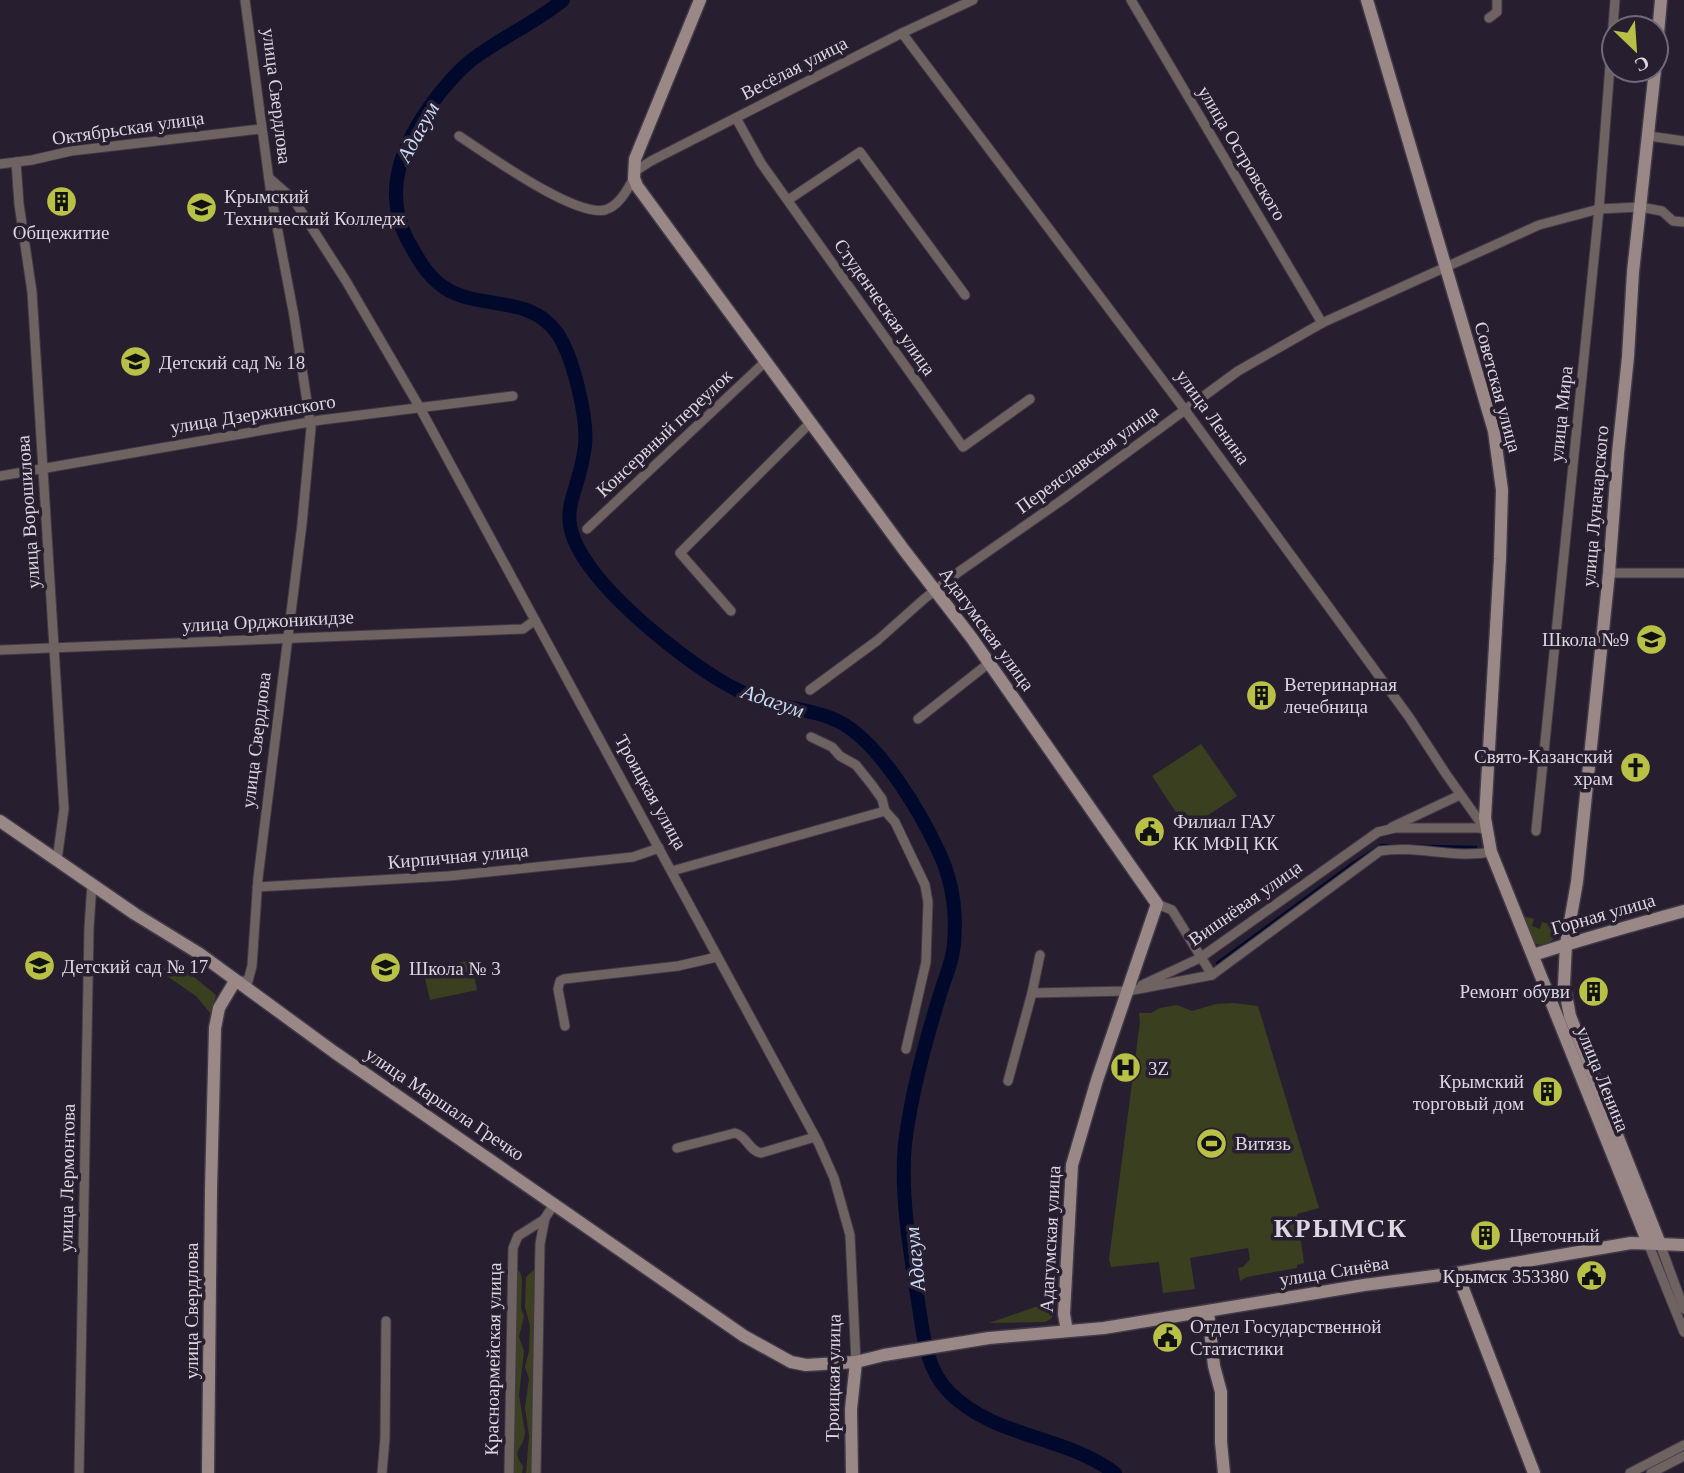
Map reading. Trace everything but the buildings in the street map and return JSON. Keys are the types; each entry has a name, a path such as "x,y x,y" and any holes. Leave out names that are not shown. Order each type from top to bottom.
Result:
{"main road":[{"path":"634,175 635,159 700,0"},
{"name":"Советская улица","path":"1367,0 1494,431 1502,490 1485,818 1488,840"},
{"name":"улица Луначарского","path":"1566,944 1577,882 1609,573 1640,207 1654,84"},
{"name":"Адагумская улица","path":"634,175 637,186 765,362 989,663 1099,817 1157,904 1088,1107 1072,1166 1064,1314 1067,1331"},
{"name":"улица Маршала Гречко","path":"0,821 200,954 334,1052 744,1336 781,1358 806,1365 856,1363 884,1355 989,1338"},
{"name":"улица Ленина","path":"1488,840 1533,955 1654,1243"},
{"name":"Горная улица","path":"1533,955 1684,911"},
{"name":"улица Ленина","path":"1566,944 1564,985 1570,1016 1654,1243"},
{"name":"улица Свердлова","path":"208,1473 215,1028 219,1008 235,981"},
{"name":"улица Синёва","path":"989,1338 1104,1328 1364,1285 1457,1273 1631,1242 1684,1245"},
{"path":"1457,1273 1534,1473"},
{"path":"1208,1312 1214,1366 1221,1392 1224,1473"},
{"name":"Троицкая улица","path":"852,1473 851,1409 856,1363"}],"street":[{"name":"улица Свердлова","path":"235,981 248,981 250,975 257,887 308,470 311,422 268,178 245,0"},
{"name":"улица Островского","path":"1131,0 1322,323"},
{"path":"1489,18 1497,12 1497,0"},
{"name":"улица Мира","path":"1536,831 1599,209 1615,0"},
{"name":"Весёлая улица","path":"459,136 559,199 598,211 612,207 634,175 651,161 968,1"},
{"name":"улица Ленина","path":"902,33 1185,410 1409,717 1488,840"},
{"name":"Студенческая улица","path":"736,118 761,163 963,447 1030,399"},
{"name":"Октябрьская улица","path":"0,164 71,151 261,129"},
{"path":"1649,136 1684,141"},
{"path":"788,200 860,152 965,295"},
{"name":"улица Ворошилова","path":"16,162 19,204 32,292 64,809 57,860"},
{"name":"Троицкая улица","path":"268,178 289,194 308,222 346,281 420,408 815,1137 834,1178 847,1220 856,1363"},
{"name":"Переяславская улица","path":"810,690 878,640 936,590 1238,370 1322,323 1539,225 1599,209 1640,207 1662,211 1673,221 1684,222"},
{"name":"Консервный переулок","path":"587,529 765,362"},
{"name":"улица Дзержинского","path":"0,476 311,422 513,396"},
{"path":"731,611 680,553 810,423"},
{"path":"1609,573 1684,573"},
{"name":"улица Орджоникидзе","path":"0,650 523,629 535,620"},
{"path":"918,719 989,663"},
{"path":"811,737 832,747 840,756 856,765 882,799 922,876 927,893 926,962 906,1049"},
{"path":"1387,829 1460,795"},
{"path":"672,871 886,811"},
{"name":"Вишнёвая улица","path":"1479,828 1488,840 1475,855 1398,849 1380,851 1212,975 1128,991 1200,958 1369,837 1387,829 1479,828"},
{"name":"Кирпичная улица","path":"257,887 462,875 633,857 659,848"},
{"name":"улица Лермонтова","path":"79,1473 92,884"},
{"path":"1157,904 1172,910 1212,975"},
{"path":"1008,1081 1040,955"},
{"path":"565,1026 558,989 560,981 564,979 678,966 717,957"},
{"path":"1032,993 1128,991"},
{"path":"677,1148 718,1136 738,1134 754,1151 761,1153 815,1137"},
{"name":"Красноармейская улица","path":"509,1473 513,1248 518,1236 545,1218 555,1203"},
{"name":"Красноармейская улица","path":"536,1473 540,1244 545,1218"},
{"name":"улица Ленина","path":"1654,1243 1684,1309"},
{"name":"улица Ленина","path":"1654,1243 1684,1332"},
{"path":"382,1473 386,1321"},
{"path":"1630,1473 1684,1445"},
{"path":"1651,1473 1684,1456"}],"green space":[{"path":"1201,744 1237,796 1187,829 1152,776"},
{"path":"1523,916 1534,919 1532,926 1540,929 1542,922 1560,927 1557,935 1547,943 1539,945 1533,942"},
{"path":"172,959 216,995 211,1014 196,996 161,972"},
{"path":"471,960 477,990 430,1000 423,970"},
{"name":"Витязь","path":"1216,1004 1258,1006 1319,1208 1297,1214 1304,1263 1297,1265 1297,1268 1247,1277 1240,1281 1238,1268 1243,1267 1250,1259 1248,1248 1190,1258 1195,1289 1163,1293 1159,1262 1111,1267 1109,1259 1139,1013 1151,1013 1160,1008 1177,1005 1192,1011"},
{"path":"516,1270 520,1272 522,1279 521,1309 524,1316 519,1337 524,1351 519,1395 525,1433 518,1452 523,1466 522,1473 514,1473"},
{"path":"534,1270 533,1473 526,1473 529,1436 525,1407 529,1379 525,1367 530,1326 525,1307 526,1277"},
{"path":"1052,1304 1056,1307 1054,1314 1045,1322 989,1323 1041,1305"}],"waterway":[{"name":"Адагум","path":"563,0 473,59 433,102 413,134 399,168 396,203 400,221 420,261 442,286 464,296 534,313 546,321 563,343 578,388 585,434 582,465 569,520 578,549 604,585 667,643 737,690 770,703 829,717 851,729 888,768 921,817 946,871 955,919 952,956 920,1067 905,1144 907,1222 926,1349 941,1382 967,1407 1008,1428 1095,1460 1115,1473"},
{"path":"1217,963 1381,845 1476,847"}],"place":[{"name":"Общежитие","path":"61,201"},
{"name":"Крымский Технический Колледж","path":"201,207"},
{"name":"Детский сад № 18","path":"136,362"},
{"name":"Школа №9","path":"1652,639"},
{"name":"Ветеринарная лечебница","path":"1261,695"},
{"name":"Свято-Казанский храм","path":"1636,767"},
{"name":"Филиал ГАУ КК МФЦ КК","path":"1150,832"},
{"name":"Детский сад № 17","path":"39,966"},
{"name":"Школа № 3","path":"386,968"},
{"name":"Ремонт обуви","path":"1593,991"},
{"name":"3Z","path":"1125,1068"},
{"name":"Крымский торговый дом","path":"1547,1092"},
{"name":"Витязь","path":"1212,1143"},
{"name":"Цветочный","path":"1486,1235"},
{"name":"Крымск 353380","path":"1592,1276"},
{"name":"Отдел Государственной Статистики","path":"1167,1337"}],"district":[{"name":"КРЫМСК","path":"1341,1228"}]}
